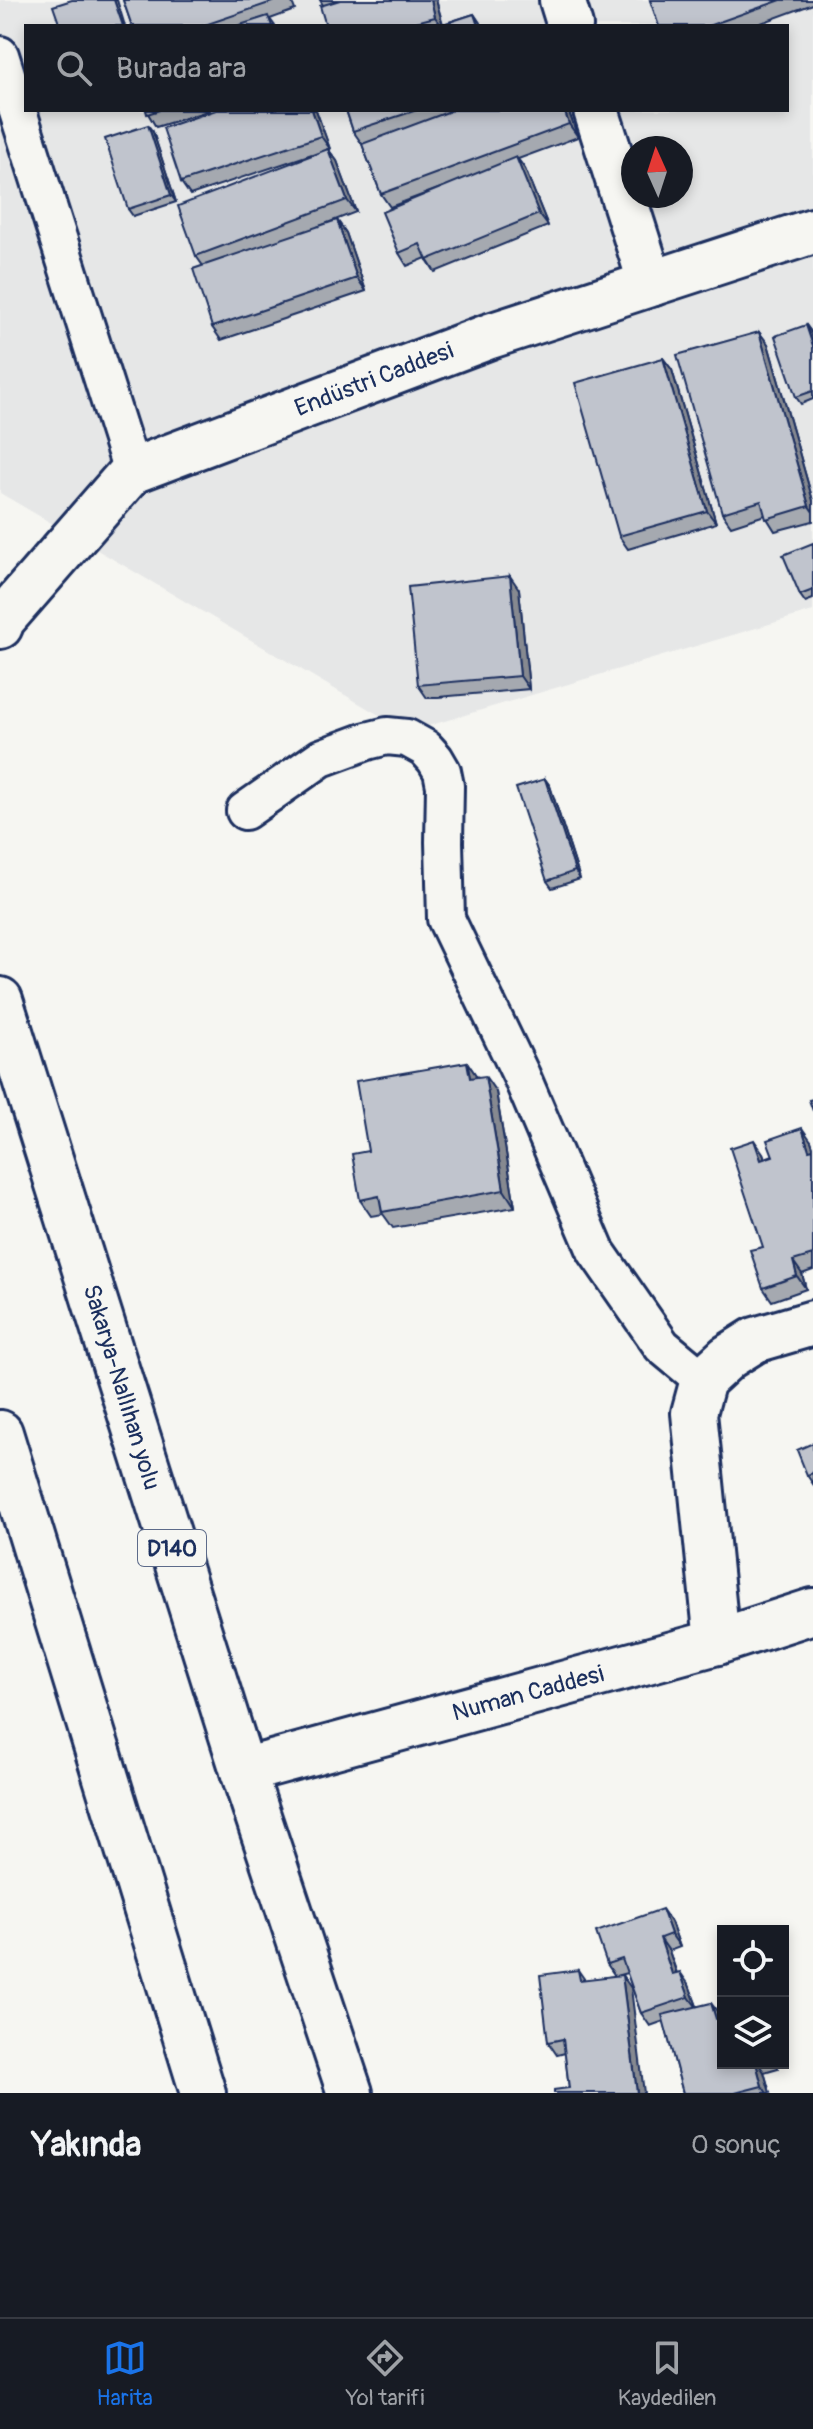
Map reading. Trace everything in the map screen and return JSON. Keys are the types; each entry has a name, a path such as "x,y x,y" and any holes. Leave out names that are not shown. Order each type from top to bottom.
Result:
{"street":[{"path":"562,0 569,24"},
{"path":"597,112 651,284"},
{"name":"Endüstri Caddesi","path":"0,626 132,471 490,336 813,231"},
{"name":"Sakarya-Nallıhan yolu","path":"0,1000 243,1771 350,2093"},
{"path":"717,1642 694,1413 703,1380 728,1357 755,1340 813,1323"},
{"path":"0,1433 203,2093"},
{"name":"Numan Caddesi","path":"243,1771 717,1642 813,1611"}],"lane":[{"path":"0,55 132,471"},
{"path":"245,811 321,758 367,741 387,736 407,738 425,748 435,759 445,786 446,919 521,1075 596,1251 662,1346 703,1380"}],"shaded area":[{"path":"0,0 813,0 813,611 408,732 0,493"}],"building":[{"path":"72,0 114,0 122,24 59,24 53,6"},
{"path":"123,0 278,0 208,24 131,24"},
{"path":"340,0 431,0 435,17 409,24 325,24 320,6"},
{"path":"650,0 781,0 714,24 658,24"},
{"path":"474,14 477,24 443,24"},
{"path":"268,16 271,24 243,24"},
{"path":"210,112 313,112 321,136 181,182 163,128"},
{"path":"347,112 411,112 353,131"},
{"path":"448,112 565,112 569,124 381,194 362,144"},
{"path":"148,125 171,195 128,209 105,139"},
{"path":"328,149 347,200 196,256 178,206"},
{"path":"516,157 539,214 427,260 420,244 399,253 382,212"},
{"path":"337,220 357,278 212,327 193,269"},
{"path":"806,325 813,346 813,391 796,397 775,336"},
{"path":"759,332 809,506 766,519 761,501 722,513 677,355"},
{"path":"663,358 707,511 619,536 575,383"},
{"path":"813,543 813,590 800,595 783,555"},
{"path":"510,576 520,676 418,685 408,587"},
{"path":"545,779 575,871 547,881 516,788"},
{"path":"467,1062 470,1078 485,1076 504,1190 382,1212 379,1196 360,1200 352,1154 368,1151 356,1081"},
{"path":"802,1128 809,1150 813,1149 813,1255 793,1261 797,1276 763,1288 750,1250 763,1247 730,1148 754,1140 761,1160 773,1156 767,1140"},
{"path":"813,1443 813,1473 807,1475 797,1450"},
{"path":"662,1909 671,1934 660,1938 672,1974 680,1972 689,1997 641,2013 622,1959 607,1964 596,1932"},
{"path":"578,1970 580,1980 622,1975 637,2093 554,2093 554,2090 569,2088 563,2039 548,2042 540,1975"},
{"path":"711,2003 717,2019 717,2069 758,2069 762,2086 735,2093 683,2093 662,2015"}]}
